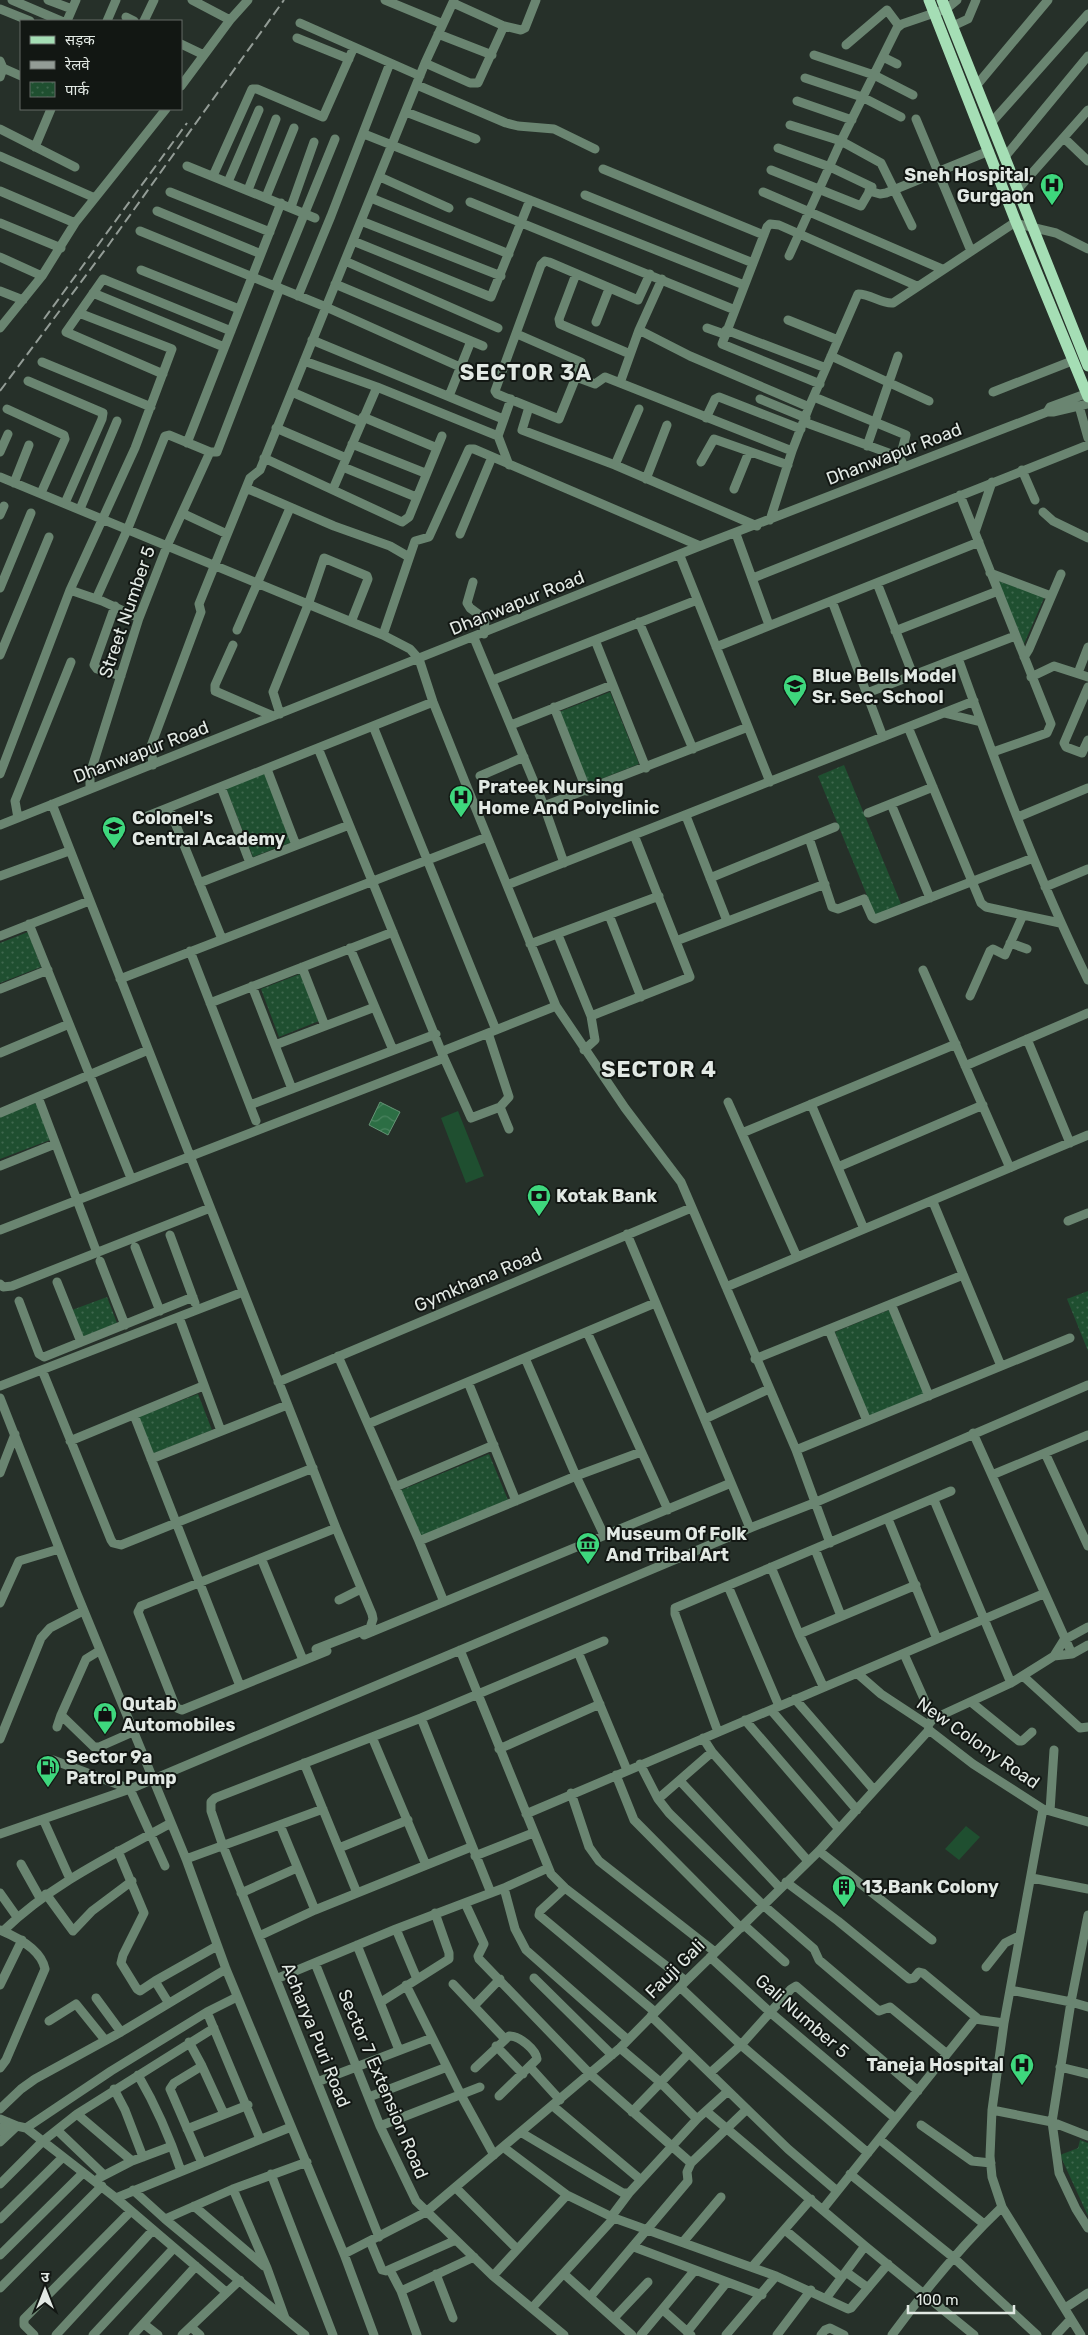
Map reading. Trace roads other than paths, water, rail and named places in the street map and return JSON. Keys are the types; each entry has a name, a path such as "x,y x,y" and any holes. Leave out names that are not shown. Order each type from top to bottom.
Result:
{"main road":[{"path":"929,0 1086,399"},
{"path":"944,4 1088,366"}],"street":[{"path":"12,0 59,20"},
{"path":"48,0 72,9"},
{"path":"67,20 76,0"},
{"path":"107,20 116,0"},
{"path":"144,20 154,0"},
{"path":"182,85 230,20 248,0"},
{"path":"385,0 443,24"},
{"path":"153,765 151,746 201,612 199,604 251,476 260,470 425,63 454,1 504,26 521,30 525,28 536,0"},
{"path":"789,256 862,97 899,26 934,11 944,4 957,0"},
{"path":"953,26 968,19 976,0"},
{"path":"976,86 1048,0"},
{"path":"198,1 230,20"},
{"path":"0,9 28,20"},
{"path":"846,44 887,10 899,26"},
{"path":"991,123 1088,14"},
{"path":"126,17 132,20"},
{"path":"300,23 420,76"},
{"path":"425,63 475,84 481,80 504,26"},
{"path":"438,34 492,55"},
{"path":"297,38 349,59"},
{"path":"182,44 204,55"},
{"path":"213,176 252,89 257,89 323,117 354,47"},
{"path":"814,55 874,75 912,95"},
{"path":"1004,158 1088,56"},
{"path":"883,57 897,64"},
{"path":"298,296 364,134 390,63"},
{"path":"0,78 2,64 20,75"},
{"path":"805,78 862,97 901,117"},
{"path":"417,85 506,123 554,129 595,149"},
{"path":"797,100 852,120"},
{"path":"35,147 51,110"},
{"path":"2,323 42,276 61,248 75,222 161,110"},
{"path":"228,182 259,110"},
{"path":"1018,189 1088,110"},
{"path":"406,112 476,139"},
{"path":"248,190 276,119"},
{"path":"916,119 971,251"},
{"path":"790,125 842,141 881,163 912,226"},
{"path":"266,197 294,128"},
{"path":"0,129 75,167"},
{"path":"364,134 744,285"},
{"path":"1064,138 1088,161"},
{"path":"277,287 304,212 335,139"},
{"path":"291,207 314,142"},
{"path":"771,170 861,206 872,187 830,167 778,148"},
{"path":"869,191 883,194 990,151"},
{"path":"0,156 95,198"},
{"path":"187,166 315,218"},
{"path":"603,169 764,235"},
{"path":"380,177 449,208"},
{"path":"0,191 75,222"},
{"path":"170,192 270,232"},
{"path":"763,192 942,269"},
{"path":"585,195 753,263"},
{"path":"370,198 509,254"},
{"path":"353,241 489,297 493,295 530,200"},
{"path":"470,202 650,274 734,310"},
{"path":"186,443 281,203"},
{"path":"157,211 261,254"},
{"path":"361,222 501,276"},
{"path":"770,520 792,451 809,406 858,294 886,303 893,303 1016,222 1056,233 1088,249"},
{"path":"0,223 61,248"},
{"path":"820,384 724,346 722,342 770,224 779,226 917,286"},
{"path":"140,231 326,307 460,367"},
{"path":"0,258 42,276"},
{"path":"344,261 498,328"},
{"path":"517,334 579,360 581,365 559,419 497,394 495,389 543,262 549,262 638,300 650,274"},
{"path":"141,270 239,309"},
{"path":"576,274 559,318 560,324 630,354"},
{"path":"163,374 66,332 100,282 105,279 231,331"},
{"path":"620,383 639,330 662,279"},
{"path":"335,284 483,346"},
{"name":"Street Number 5","path":"90,789 90,774 140,618 167,546 210,452 217,452 277,287"},
{"path":"596,322 609,289"},
{"path":"0,291 23,300"},
{"path":"93,293 224,347"},
{"path":"0,774 70,590 103,519 151,406 172,349 79,313"},
{"path":"788,320 838,340"},
{"path":"707,328 725,332 826,368"},
{"path":"639,330 698,359 809,406"},
{"path":"312,340 503,419"},
{"path":"449,396 471,341"},
{"path":"831,356 929,402"},
{"path":"867,446 877,422 888,382 898,356"},
{"path":"304,361 377,387 498,436"},
{"path":"993,392 1072,361"},
{"path":"42,362 151,406"},
{"path":"576,377 592,384 598,383 604,377 792,451"},
{"path":"28,381 103,413 65,503"},
{"path":"334,489 377,387"},
{"path":"292,392 437,448"},
{"path":"706,418 714,399 718,397 804,423 900,458"},
{"path":"814,397 906,435 900,458 905,468"},
{"path":"508,465 498,436 510,399"},
{"path":"760,399 804,423"},
{"path":"1086,399 1088,436"},
{"name":"Dhanwapur Road","path":"1047,412 1050,407 1086,399"},
{"name":"Dhanwapur Road","path":"0,825 680,556 700,546 757,526 1047,412 1054,412 1086,399"},
{"path":"529,407 522,430 615,466 757,526"},
{"path":"7,408 64,436 65,439 41,493"},
{"path":"615,466 638,409"},
{"path":"80,509 117,421"},
{"path":"646,479 667,425"},
{"path":"276,428 416,497"},
{"path":"0,452 8,434"},
{"path":"96,599 166,436 169,435 210,452"},
{"path":"264,458 402,522 409,517 425,473 442,436"},
{"path":"701,462 714,439 788,465"},
{"path":"352,444 425,473"},
{"path":"14,483 29,445"},
{"path":"753,578 1088,445"},
{"path":"383,635 415,541 428,538 430,535 469,449 474,449 700,546"},
{"path":"734,489 749,452"},
{"path":"460,534 492,457"},
{"path":"1022,470 1035,500"},
{"path":"0,477 128,528 214,566 383,635 407,647 419,659 433,702 556,1006 625,1108 676,1174 796,1450 830,1543"},
{"path":"974,532 992,482"},
{"path":"246,488 290,508 390,546 409,556"},
{"path":"960,495 1050,724 1049,731 993,752"},
{"path":"237,630 290,508"},
{"path":"1043,512 1053,521 1088,538"},
{"path":"0,588 31,513"},
{"path":"182,513 227,534"},
{"path":"736,534 769,626"},
{"path":"0,655 49,537"},
{"path":"716,647 979,542"},
{"path":"680,556 770,782"},
{"path":"277,715 273,692 308,605 324,558 366,574 368,579 351,622"},
{"path":"990,573 1051,596"},
{"path":"1024,657 1029,650 1061,574"},
{"path":"473,582 467,603 470,608 485,619 484,634"},
{"path":"877,583 912,676"},
{"path":"70,590 115,606 140,618"},
{"path":"895,631 998,591"},
{"path":"493,680 697,600"},
{"path":"832,601 883,737"},
{"path":"115,606 94,665 97,669 121,676"},
{"path":"639,622 693,749"},
{"path":"867,693 1015,636"},
{"path":"474,638 544,806 564,862"},
{"path":"595,640 646,768"},
{"path":"233,645 215,685 215,691 277,715"},
{"path":"1078,673 1088,647"},
{"path":"958,658 1033,858 1060,923 1088,980"},
{"path":"18,818 15,801 70,662"},
{"path":"1032,677 1054,666 1088,677"},
{"path":"511,725 612,684"},
{"path":"1088,687 1064,743 1066,747 1082,753 1088,740"},
{"path":"140,819 433,702"},
{"path":"507,885 974,702"},
{"path":"554,707 588,791"},
{"path":"944,713 982,722"},
{"path":"318,748 469,1116 474,1118 500,1107 509,1097 492,1031 427,859 373,726"},
{"path":"544,806 588,791 748,727"},
{"path":"908,727 983,906 1060,923"},
{"path":"480,776 524,757"},
{"path":"267,769 296,845"},
{"path":"221,787 250,863"},
{"path":"868,813 933,787"},
{"path":"1018,817 1088,788"},
{"path":"52,804 287,1405 373,1619 370,1628 316,1649"},
{"path":"891,804 930,898"},
{"path":"169,808 222,939"},
{"path":"686,816 727,922"},
{"path":"199,883 349,824"},
{"path":"710,878 835,827"},
{"path":"591,1016 690,977 634,834"},
{"path":"120,979 190,950 487,837"},
{"path":"809,838 834,908 838,909 864,899 872,917 875,919 1033,858"},
{"path":"0,876 69,851"},
{"path":"1045,887 1088,869"},
{"path":"676,941 825,884"},
{"path":"530,944 659,896"},
{"path":"0,936 89,901"},
{"path":"609,915 641,997"},
{"path":"970,996 990,951 994,949 1005,955 1023,915"},
{"path":"29,924 131,1178"},
{"path":"210,1003 393,932"},
{"path":"558,935 591,1016 595,1040 584,1050"},
{"path":"1010,943 1027,949"},
{"path":"350,948 393,1050"},
{"path":"190,950 256,1121"},
{"path":"302,967 325,1026"},
{"path":"0,989 48,970"},
{"path":"923,970 1010,1168"},
{"path":"252,986 292,1089"},
{"path":"443,1051 556,1006"},
{"path":"275,1045 375,1007"},
{"path":"965,1066 1088,1013"},
{"path":"0,1053 69,1024"},
{"path":"250,1105 436,1034"},
{"path":"1027,1039 1070,1143"},
{"path":"742,1133 956,1044"},
{"path":"0,1113 148,1050"},
{"path":"0,1230 439,1060"},
{"path":"38,1097 75,1200 125,1325"},
{"path":"728,1102 796,1257"},
{"path":"811,1104 864,1230"},
{"path":"838,1167 983,1105"},
{"path":"500,1107 509,1129"},
{"path":"726,1287 933,1202 1088,1135"},
{"path":"0,1166 55,1144"},
{"path":"933,1202 1001,1366"},
{"path":"0,1284 3,1287 12,1286 99,1257 210,1208"},
{"name":"Gymkhana Road","path":"278,1382 691,1208"},
{"path":"1068,1221 1088,1213"},
{"path":"627,1234 750,1528"},
{"path":"170,1235 198,1309"},
{"path":"134,1247 160,1310"},
{"path":"755,1359 963,1275"},
{"path":"57,1282 81,1342"},
{"path":"0,1386 243,1292"},
{"path":"19,1301 41,1356 47,1356 193,1297"},
{"path":"368,1424 656,1303"},
{"path":"891,1304 930,1396"},
{"path":"180,1317 221,1431"},
{"path":"828,1330 867,1421"},
{"path":"588,1332 668,1510"},
{"path":"796,1450 1070,1338"},
{"path":"338,1356 420,1541 444,1602"},
{"path":"525,1358 604,1536"},
{"path":"42,1370 113,1543 122,1545 313,1468"},
{"path":"468,1382 516,1501"},
{"path":"0,1834 130,1789 750,1528 814,1503 1088,1385"},
{"path":"70,1441 204,1386"},
{"path":"705,1419 769,1389"},
{"path":"0,1398 2,1409 15,1434 83,1611 186,1860 237,1997 307,2162 374,2335"},
{"path":"151,1459 287,1405"},
{"path":"134,1415 240,1686"},
{"path":"0,1473 15,1434"},
{"path":"973,1434 1043,1594 1072,1654"},
{"path":"992,1476 1088,1435"},
{"path":"395,1487 494,1445"},
{"path":"420,1541 576,1476 641,1452"},
{"path":"1045,1453 1088,1546"},
{"path":"336,1528 199,1582 142,1606 139,1609 139,1616 177,1708 187,1709 731,1483"},
{"path":"718,1732 674,1610 678,1605 772,1568 934,1500 951,1491"},
{"path":"934,1500 1011,1683"},
{"path":"888,1519 937,1639"},
{"path":"0,1603 19,1561 59,1549"},
{"path":"815,1549 842,1616"},
{"path":"261,1558 303,1660"},
{"path":"772,1568 823,1686"},
{"path":"799,1634 916,1585"},
{"path":"728,1586 775,1708 857,1810"},
{"path":"339,1600 361,1589"},
{"path":"526,1814 571,1793 823,1686 858,1674 1043,1594"},
{"path":"0,1739 44,1633 83,1611"},
{"path":"904,1654 930,1725 1023,1676 1054,1656 1064,1640 1088,1628"},
{"path":"357,1893 304,1763 478,1695 604,1641"},
{"path":"1054,1656 1072,1654 1088,1645"},
{"path":"57,1727 86,1659 99,1650"},
{"path":"460,1650 533,1832 554,1878 683,1984 741,2045 868,2153"},
{"path":"578,1652 627,1770"},
{"name":"New Colony Road","path":"858,1674 881,1694 930,1725 973,1764 1047,1810 1088,1822"},
{"path":"1023,1676 1080,1728 1088,1727"},
{"path":"795,1699 874,1790"},
{"path":"971,1702 1020,1742 1032,1732"},
{"path":"499,1749 600,1704"},
{"path":"0,1710 10,1713"},
{"path":"61,1715 94,1747 99,1747 133,1732"},
{"path":"421,1718 491,1893"},
{"path":"745,1720 839,1829"},
{"name":"Fauji Gali","path":"426,2212 522,2133 620,2048 819,1851 930,1725"},
{"path":"372,1737 426,1865"},
{"path":"703,1738 712,1752 808,1861"},
{"path":"1054,1750 1047,1810 1019,1936 1004,2024 992,2110 991,2163 992,2177 1002,2207 1036,2265 1081,2335"},
{"path":"658,1799 712,1752"},
{"path":"53,1760 130,1789 165,1866"},
{"name":"Acharya Puri Road","path":"304,1763 216,1798 212,1802 211,1811 222,1846 317,2082 374,2239 382,2270 390,2270"},
{"path":"640,1764 658,1799 669,1813 763,1905 814,1949 819,1960 879,2011 890,2007 947,2054"},
{"path":"616,1775 634,1820 742,1926 785,1962"},
{"path":"680,1781 783,1885 838,1921 909,1979 914,1978 919,1972 924,1973 977,2018 1004,2024"},
{"name":"Gali Number 5","path":"571,1793 589,1847 599,1861 713,1955 772,2013 895,2118"},
{"path":"186,1860 323,1809"},
{"path":"44,1819 70,1879"},
{"path":"338,1848 408,1820"},
{"path":"0,2068 45,1969 42,1961 22,1940 1,1931 43,1896 118,1851 171,1823"},
{"path":"280,1825 315,1910"},
{"path":"259,1936 315,1910 426,1865 533,1832"},
{"path":"118,1851 144,1913 123,1955 121,1963 138,1990 217,1946"},
{"path":"819,1851 932,1940"},
{"path":"21,1864 43,1896 73,1930 92,1911 132,1881"},
{"path":"241,1893 297,1868"},
{"path":"276,1979 435,1913 504,1888 548,1868"},
{"path":"1032,1878 1088,1889"},
{"path":"504,1888 514,1929 526,1950 628,2040"},
{"path":"565,1888 540,1911 541,1917 653,2014 710,2074 788,2149 837,2191"},
{"path":"0,1893 17,1918"},
{"path":"465,1903 484,1944 478,1957 590,2074 691,2163"},
{"path":"381,2002 447,1961 450,1957 435,1913"},
{"path":"1088,1916 1085,1946 1071,2002 1052,2122 1059,2173 1088,2228"},
{"path":"396,1929 417,1979"},
{"path":"986,1967 1005,1943 1019,1936"},
{"path":"0,1985 3,1973 22,1940"},
{"path":"357,1945 399,2050"},
{"name":"Sector 7 Extension Road","path":"315,1963 380,2126 411,2192 426,2212 493,2276 564,2335"},
{"path":"0,2110 21,2089 35,2079 121,2032 168,2002 226,1969"},
{"path":"534,1978 612,2055"},
{"path":"474,2006 500,1979"},
{"path":"155,1981 168,2002"},
{"path":"453,1984 505,2039"},
{"path":"406,1986 461,2095 494,2155"},
{"path":"710,2074 772,2013 791,1988 796,1986 918,2091"},
{"path":"1010,1990 1088,2007"},
{"path":"0,2131 118,2066 207,2012 237,1997"},
{"path":"96,1998 121,2032"},
{"path":"49,2022 76,2004 105,2040"},
{"path":"207,2012 248,2104 260,2139"},
{"path":"823,2209 977,2018"},
{"path":"0,2184 57,2130 77,2114 114,2089 214,2028"},
{"path":"475,2068 496,2046 509,2036 517,2037 535,2052 537,2059 499,2096"},
{"path":"317,2082 432,2038"},
{"path":"189,2042 224,2114"},
{"path":"496,2046 526,2070 557,2103 641,2180"},
{"path":"620,2048 660,2082 697,2119"},
{"path":"632,2112 689,2053"},
{"path":"202,2066 174,2083 170,2089 202,2163"},
{"path":"369,2097 447,2067"},
{"path":"1060,2067 1088,2074"},
{"path":"138,2075 150,2095 181,2171"},
{"path":"380,2126 480,2087"},
{"path":"114,2089 125,2110 143,2157"},
{"path":"532,2308 564,2274 612,2218 629,2193 671,2146 728,2091"},
{"path":"187,2129 248,2104"},
{"path":"590,2297 688,2181 687,2172 691,2163 747,2109"},
{"path":"992,2110 1052,2122 1088,2136"},
{"path":"706,2111 865,2246 974,2335"},
{"path":"77,2114 132,2161"},
{"path":"13,2124 44,2142 99,2184 226,2292"},
{"path":"0,2142 13,2124"},
{"path":"921,2125 972,2161 991,2163"},
{"path":"116,2198 291,2127"},
{"path":"57,2130 103,2174"},
{"path":"522,2133 623,2193 629,2193"},
{"path":"879,2139 984,2224"},
{"path":"0,2288 99,2184 103,2174 172,2146"},
{"path":"504,2147 566,2195 612,2218 776,2276 827,2297 846,2308 851,2308 888,2264"},
{"path":"0,2219 63,2157"},
{"path":"165,2219 233,2189 307,2162"},
{"path":"0,2256 83,2173"},
{"path":"271,2174 333,2335"},
{"path":"850,2174 954,2258 1037,2335"},
{"path":"456,2188 517,2249"},
{"path":"233,2189 267,2268 286,2320"},
{"path":"133,2190 165,2219 306,2335"},
{"path":"493,2276 566,2195"},
{"path":"683,2242 721,2198"},
{"path":"752,2267 811,2200"},
{"path":"194,2206 267,2268"},
{"path":"892,2335 923,2294 984,2224 1002,2207"},
{"path":"29,2333 23,2323 24,2319 131,2211"},
{"path":"344,2254 426,2212"},
{"path":"56,2335 153,2230"},
{"path":"785,2230 843,2274 868,2288"},
{"path":"417,2335 390,2270 456,2240"},
{"path":"827,2297 865,2246"},
{"path":"634,2247 762,2295"},
{"path":"93,2335 174,2248"},
{"path":"400,2291 474,2257"},
{"path":"133,2335 196,2266"},
{"path":"641,2335 695,2270"},
{"path":"436,2274 453,2318"},
{"path":"564,2274 632,2335"},
{"path":"726,2335 762,2295 776,2276"},
{"path":"182,2335 240,2280"},
{"path":"614,2318 648,2282"},
{"path":"663,2310 689,2333 727,2282"},
{"path":"777,2335 811,2290"},
{"path":"1065,2308 1088,2293"},
{"path":"1056,2335 1071,2319"},
{"path":"144,2324 158,2335"},
{"path":"190,2327 200,2335"},
{"path":"821,2335 830,2328 844,2335"}],"water":[{"path":"380,1102 400,1112 388,1135 369,1125"}],"railway":[{"path":"0,391 110,243 284,0"},
{"path":"44,319 187,123"}],"place":[{"name":"Sneh Hospital, Gurgaon","path":"1052,206"},
{"name":"Blue Bells Model Sr. Sec. School","path":"795,707"},
{"name":"Prateek Nursing Home And Polyclinic","path":"461,818"},
{"name":"Colonel's Central Academy","path":"114,849"},
{"name":"Kotak Bank","path":"539,1217"},
{"name":"Museum Of Folk And Tribal Art","path":"588,1565"},
{"name":"Qutab Automobiles","path":"105,1735"},
{"name":"Sector 9a Patrol Pump","path":"48,1788"},
{"name":"13,Bank Colony","path":"844,1908"},
{"name":"Taneja Hospital","path":"1022,2086"}],"district":[{"name":"SECTOR 3A","path":"526,372"},
{"name":"SECTOR 4","path":"659,1069"}]}
